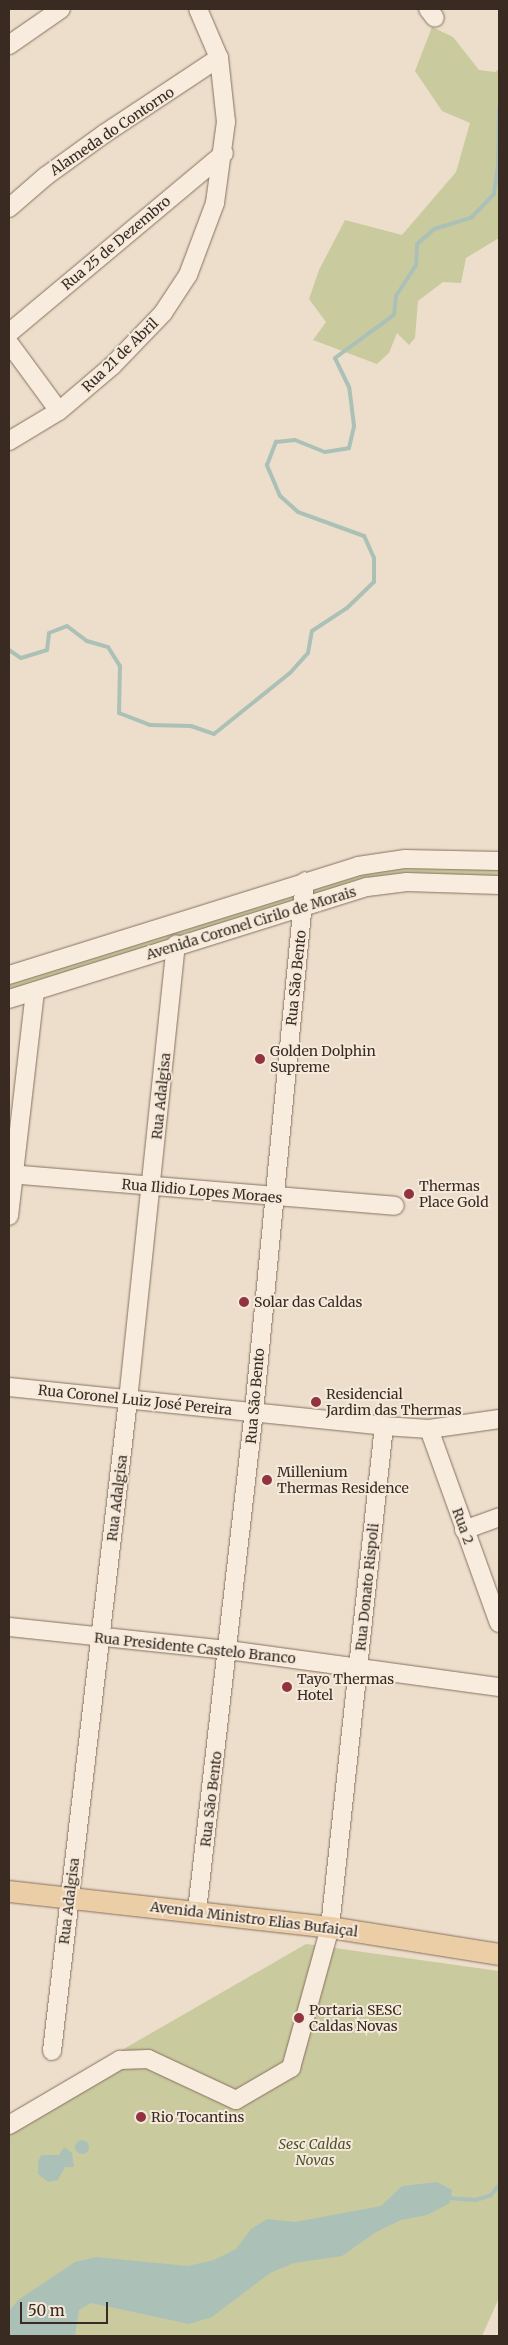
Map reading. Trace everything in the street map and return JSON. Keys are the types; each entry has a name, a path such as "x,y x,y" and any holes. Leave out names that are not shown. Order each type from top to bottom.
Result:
{"main road":[{"name":"Avenida Ministro Elias Bufaiçal","path":"9,1891 330,1927 499,1954"}],"street":[{"path":"9,45 61,9"},
{"name":"Rua 21 de Abril","path":"9,441 59,411 139,340 163,313 188,275 214,203 224,153 225,97 219,58 198,9"},
{"name":"Alameda do Contorno","path":"9,208 46,176 104,134 219,58"},
{"name":"Rua 25 de Dezembro","path":"9,333 224,153"},
{"path":"9,343 59,411"},
{"name":"Avenida Coronel Cirilo de Morais","path":"9,975 305,881 389,861 499,861"},
{"name":"Rua São Bento","path":"197,1911 254,1411 273,1197 304,906 305,881"},
{"name":"Avenida Coronel Cirilo de Morais","path":"9,999 176,945 386,883 499,884"},
{"name":"Rua Adalgisa","path":"52,2051 152,1187 176,945"},
{"path":"9,1216 11,1174 35,992"},
{"name":"Rua Ilidio Lopes Moraes","path":"11,1174 395,1206"},
{"name":"Rua Coronel Luiz José Pereira","path":"9,1387 429,1429 499,1419"},
{"name":"Rua Donato Rispoli","path":"9,2124 120,2060 148,2060 236,2100 291,2068 330,1927 384,1426"},
{"name":"Rua 2","path":"429,1429 499,1623"},
{"path":"464,1530 499,1517"},
{"name":"Rua Presidente Castelo Branco","path":"9,1627 228,1650 499,1687"}],"green space":[{"path":"432,27 453,37 479,70 495,72 499,69 499,238 466,258 461,283 443,282 418,301 415,338 409,345 397,333 389,353 377,364 313,340 326,322 309,299 319,270 345,220 402,235 456,172 470,123 442,111 415,71"},
{"path":"401,866 499,869 499,878 403,876 9,993 9,982 342,876"},
{"name":"Sesc Caldas Novas","path":"306,1944 499,1971 499,2298 482,2336 9,2336 9,2115"}],"shaded area":[{"path":"79,2140 85,2140 89,2147 85,2154 79,2154 75,2150 75,2144"},
{"path":"64,2147 72,2153 74,2167 65,2167 58,2180 48,2182 38,2174 38,2162 41,2155 59,2155"},
{"path":"437,2182 452,2190 450,2203 427,2215 401,2220 376,2232 342,2256 294,2263 270,2273 212,2317 189,2324 91,2303 79,2310 75,2336 9,2336 9,2311 18,2300 75,2262 96,2257 188,2266 214,2260 236,2249 251,2229 267,2219 295,2222 381,2206 402,2186"}],"waterway":[{"path":"9,650 21,658 47,650 49,633 67,626 87,641 108,647 120,666 119,713 150,725 191,726 214,734 290,673 308,653 312,631 347,608 374,582 374,558 364,536 298,512 280,496 267,465 276,442 295,440 325,452 349,448 354,426 349,387 335,358 394,315 396,296 416,265 417,244 434,229 471,218 494,194 498,167 499,107"},
{"path":"447,2198 476,2200 491,2195 499,2185"}],"place":[{"name":"Golden Dolphin Supreme","path":"260,1059"},
{"name":"Thermas Place Gold","path":"409,1194"},
{"name":"Solar das Caldas","path":"244,1302"},
{"name":"Residencial Jardim das Thermas","path":"316,1402"},
{"name":"Millenium Thermas Residence","path":"267,1480"},
{"name":"Tayo Thermas Hotel","path":"287,1687"},
{"name":"Portaria SESC Caldas Novas","path":"299,2018"},
{"name":"Rio Tocantins","path":"141,2117"}]}
